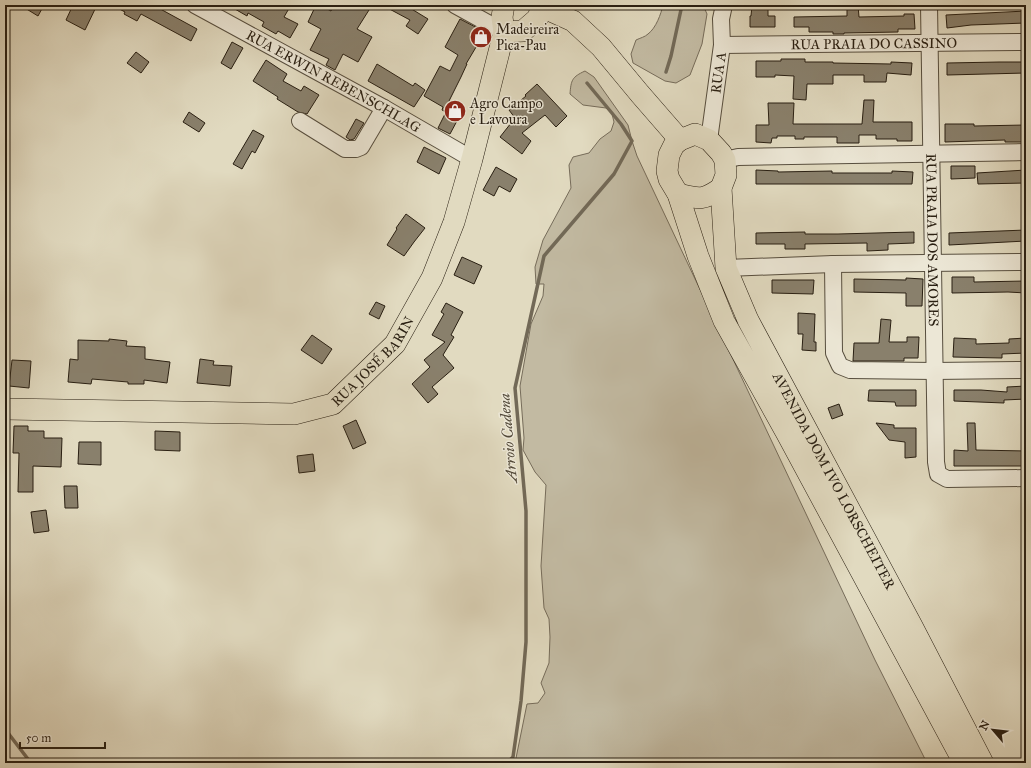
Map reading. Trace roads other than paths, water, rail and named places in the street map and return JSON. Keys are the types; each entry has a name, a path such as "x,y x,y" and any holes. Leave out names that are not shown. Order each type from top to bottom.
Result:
{"main road":[{"name":"RUA JOSÉ BARIN","path":"5,409 294,414 333,404 395,344 432,278 454,222 472,159 504,32 502,17 504,5"},
{"path":"504,32 523,31 538,18 542,6 573,21 602,47 680,140 695,134 710,140 725,160"},
{"name":"AVENIDA DOM IVO LORSCHEITER","path":"680,140 674,145 669,155 669,179 678,194 700,262 724,321 787,434 964,763"},
{"name":"AVENIDA DOM IVO LORSCHEITER","path":"725,160 726,175 721,188 726,268 748,320 912,626 983,763"},
{"path":"678,194 691,198 699,198 713,193 721,188"}],"street":[{"name":"RUA ERWIN REBENSCHLAG","path":"195,5 384,108 472,159"},
{"path":"455,5 504,32"},
{"name":"RUA A","path":"710,140 722,45 721,19 724,5"},
{"name":"RUA PRAIA DOS AMORES","path":"929,5 934,371 936,462 938,474 947,479 1026,478"},
{"name":"RUA PRAIA DO CASSINO","path":"722,45 1026,42"},
{"path":"300,121 345,149 356,149 361,147 384,108"},
{"path":"725,160 738,157 1026,152"},
{"path":"726,268 833,264 1026,262"},
{"path":"833,264 834,353 840,366 850,370 1026,370"}],"waterway":[{"name":"Arroio Cadena","path":"666,72 682,5"},
{"name":"Arroio Cadena","path":"507,763 513,757 521,701 526,642 526,511 515,388 544,256 614,174 632,141 621,124 587,83"},
{"path":"5,729 31,763"}],"place":[{"name":"Madeireira Pica-Pau","path":"481,37"},
{"name":"Agro Campo e Lavoura","path":"455,111"}]}
